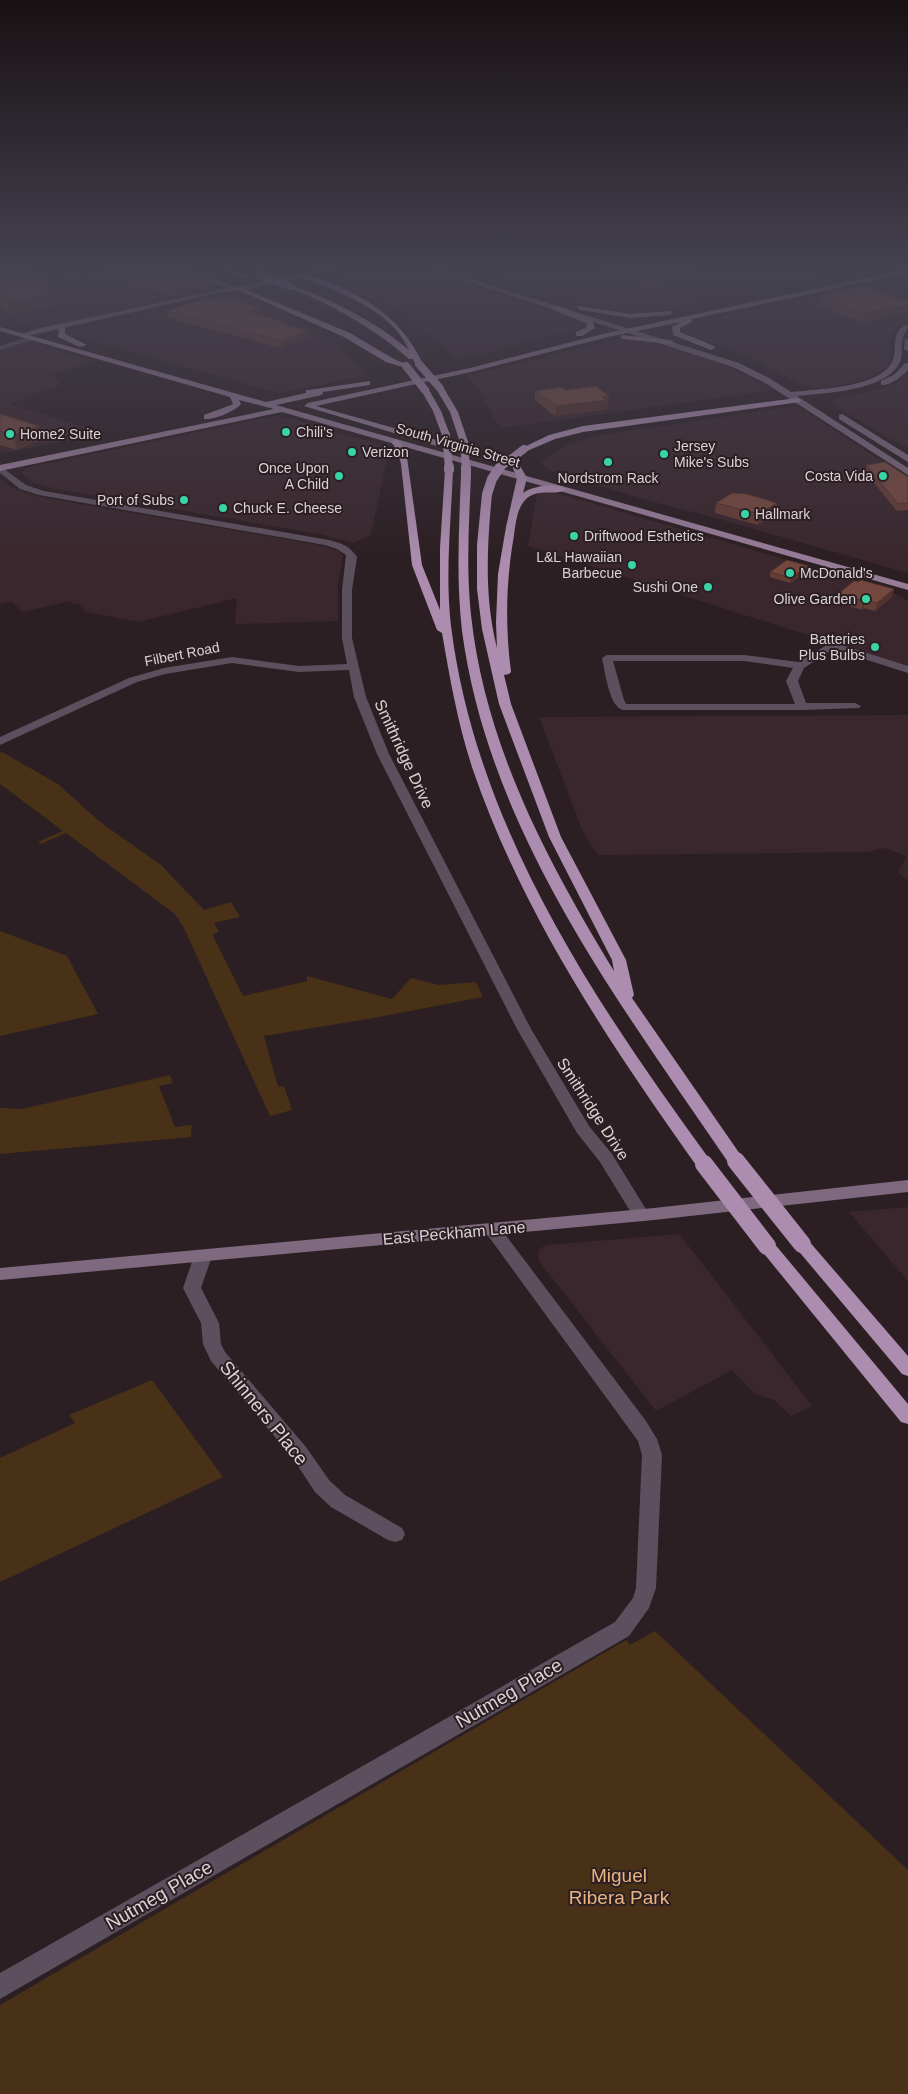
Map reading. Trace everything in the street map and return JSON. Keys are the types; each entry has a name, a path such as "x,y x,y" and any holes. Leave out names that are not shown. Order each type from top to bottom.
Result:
{"highway":[{"path":"406,366 425,390 437,411 446,435 449,470 443,580 450,650 461,705 479,765 498,816 524,874 561,946 589,994 639,1072 704,1164 767,1246 908,1417"},
{"path":"420,366 439,387 454,412 464,442 466,475 463,546 464,600 472,658 486,715 513,792 553,879 597,957 736,1161 802,1244 908,1369"},
{"path":"630,1006 619,960 555,837 505,704 487,630 482,589 482,544 487,494 494,473 510,458 524,448 552,437 583,429 793,397"},
{"path":"396,442 402,450 406,464 417,566 450,650"},
{"path":"516,466 522,478 501,586 501,631 508,688 521,749"},
{"path":"515,508 522,497 530,492 561,489"}],"main road":[{"name":"South Virginia Street","path":"134,366 264,405 908,587"},
{"name":"South Virginia Street","path":"158,366 389,429 894,575 908,577"},
{"path":"401,376 449,366"},
{"path":"471,370 468,368 476,366"},
{"path":"0,469 486,366"},
{"path":"738,366 793,397 908,472"},
{"path":"791,384 812,397 858,384 888,372 892,366"},
{"path":"793,397 812,397 856,391 883,384 898,376 907,366"},
{"path":"0,460 371,382 296,394 272,394"},
{"path":"387,388 349,399 342,402 338,408 344,413 389,429"},
{"path":"202,418 234,407 236,404 234,396"},
{"path":"837,414 908,459"},
{"path":"679,522 689,516"},
{"path":"846,570 908,596"},
{"name":"East Peckham Lane","path":"0,1274 641,1216 908,1186"}],"street":[{"name":"Smithridge Drive","path":"0,469 23,487 42,493 310,539 346,549 352,557 347,590 346,615 352,667 368,717 383,754 510,1003 583,1128 606,1158 641,1216"},
{"path":"802,707 792,681 800,666 832,645 908,670"},
{"path":"800,666 744,658 607,658 618,701 624,707 855,706"},
{"name":"Filbert Road","path":"0,741 133,680 164,671 232,660 299,669 352,667"},
{"name":"Nutmeg Place","path":"0,1987 622,1629 642,1602 646,1588 652,1455 647,1439 492,1229"},
{"name":"Shinners Place","path":"203,1256 192,1288 210,1323 212,1344 217,1356 298,1452 322,1486 338,1501 395,1534"}],"shaded area":[{"path":"0,366 82,366 51,375 60,382 57,387 9,404 85,427 95,435 5,453 0,452"},
{"path":"181,366 358,366 367,375 280,393"},
{"path":"510,366 725,366 774,390 500,428 480,391 468,376"},
{"path":"766,366 888,366 872,376 856,382 822,388 801,385"},
{"path":"908,374 908,448 834,405 834,400 875,391 897,383"},
{"path":"798,406 908,479 908,573 653,502 548,470 541,463 569,444 599,435"},
{"path":"274,416 289,418 389,447 371,535 353,543 319,534 56,489 34,483 21,473 26,468"},
{"path":"0,479 12,488 40,497 319,545 337,550 343,556 338,585 338,621 235,624 237,598 138,622 87,612 77,603 73,604 70,601 23,612 11,601 0,604"},
{"path":"541,492 556,493 884,588 908,602 908,667 528,546 537,495"},
{"path":"908,715 908,881 898,872 907,856 885,848 867,852 598,855 583,832 539,717"},
{"path":"908,1207 908,1281 849,1212"},
{"path":"679,1234 812,1406 791,1416 774,1400 755,1394 732,1370 656,1411 539,1261 538,1254 540,1248 548,1245"}],"green space":[{"path":"2,752 58,784 100,822 161,865 204,910 231,902 240,917 214,923 219,932 212,934 243,996 307,981 307,976 392,999 411,978 439,985 476,982 483,997 264,1036 278,1087 284,1086 292,1110 270,1116 184,928 175,914 66,833 41,844 38,842 63,831 0,784 0,753"},
{"path":"0,931 67,956 98,1014 0,1036"},
{"path":"170,1075 173,1083 159,1086 175,1127 192,1125 191,1137 0,1154 0,1108 22,1109"},
{"path":"152,1380 223,1477 0,1582 0,1458 75,1423 69,1415"},
{"name":"Miguel Ribera Park","path":"655,1631 908,1870 908,2094 0,2094 0,2005 626,1640 630,1645"}],"building":[{"path":"596,386 609,396 602,397 607,400 556,406 535,391 562,387 566,390"},
{"path":"0,414 39,426 14,435 0,431"},
{"path":"885,462 908,477 908,503 898,504 866,465"},
{"path":"732,493 747,494 777,503 759,514 716,503"},
{"path":"787,560 808,566 791,578 770,572"},
{"path":"861,580 894,589 877,603 865,599 863,601 839,593 854,581 858,582"}],"place":[{"name":"Chili's","path":"286,432"},
{"name":"Home2 Suite","path":"10,434"},
{"name":"Verizon","path":"352,452"},
{"name":"Jersey Mike's Subs","path":"664,454"},
{"name":"Nordstrom Rack","path":"608,462"},
{"name":"Once Upon A Child","path":"339,476"},
{"name":"Costa Vida","path":"883,476"},
{"name":"Port of Subs","path":"184,500"},
{"name":"Chuck E. Cheese","path":"223,508"},
{"name":"Hallmark","path":"745,514"},
{"name":"Driftwood Esthetics","path":"574,536"},
{"name":"L&L Hawaiian Barbecue","path":"632,565"},
{"name":"McDonald's","path":"790,573"},
{"name":"Sushi One","path":"708,587"},
{"name":"Olive Garden","path":"866,599"},
{"name":"Batteries Plus Bulbs","path":"875,647"}]}
